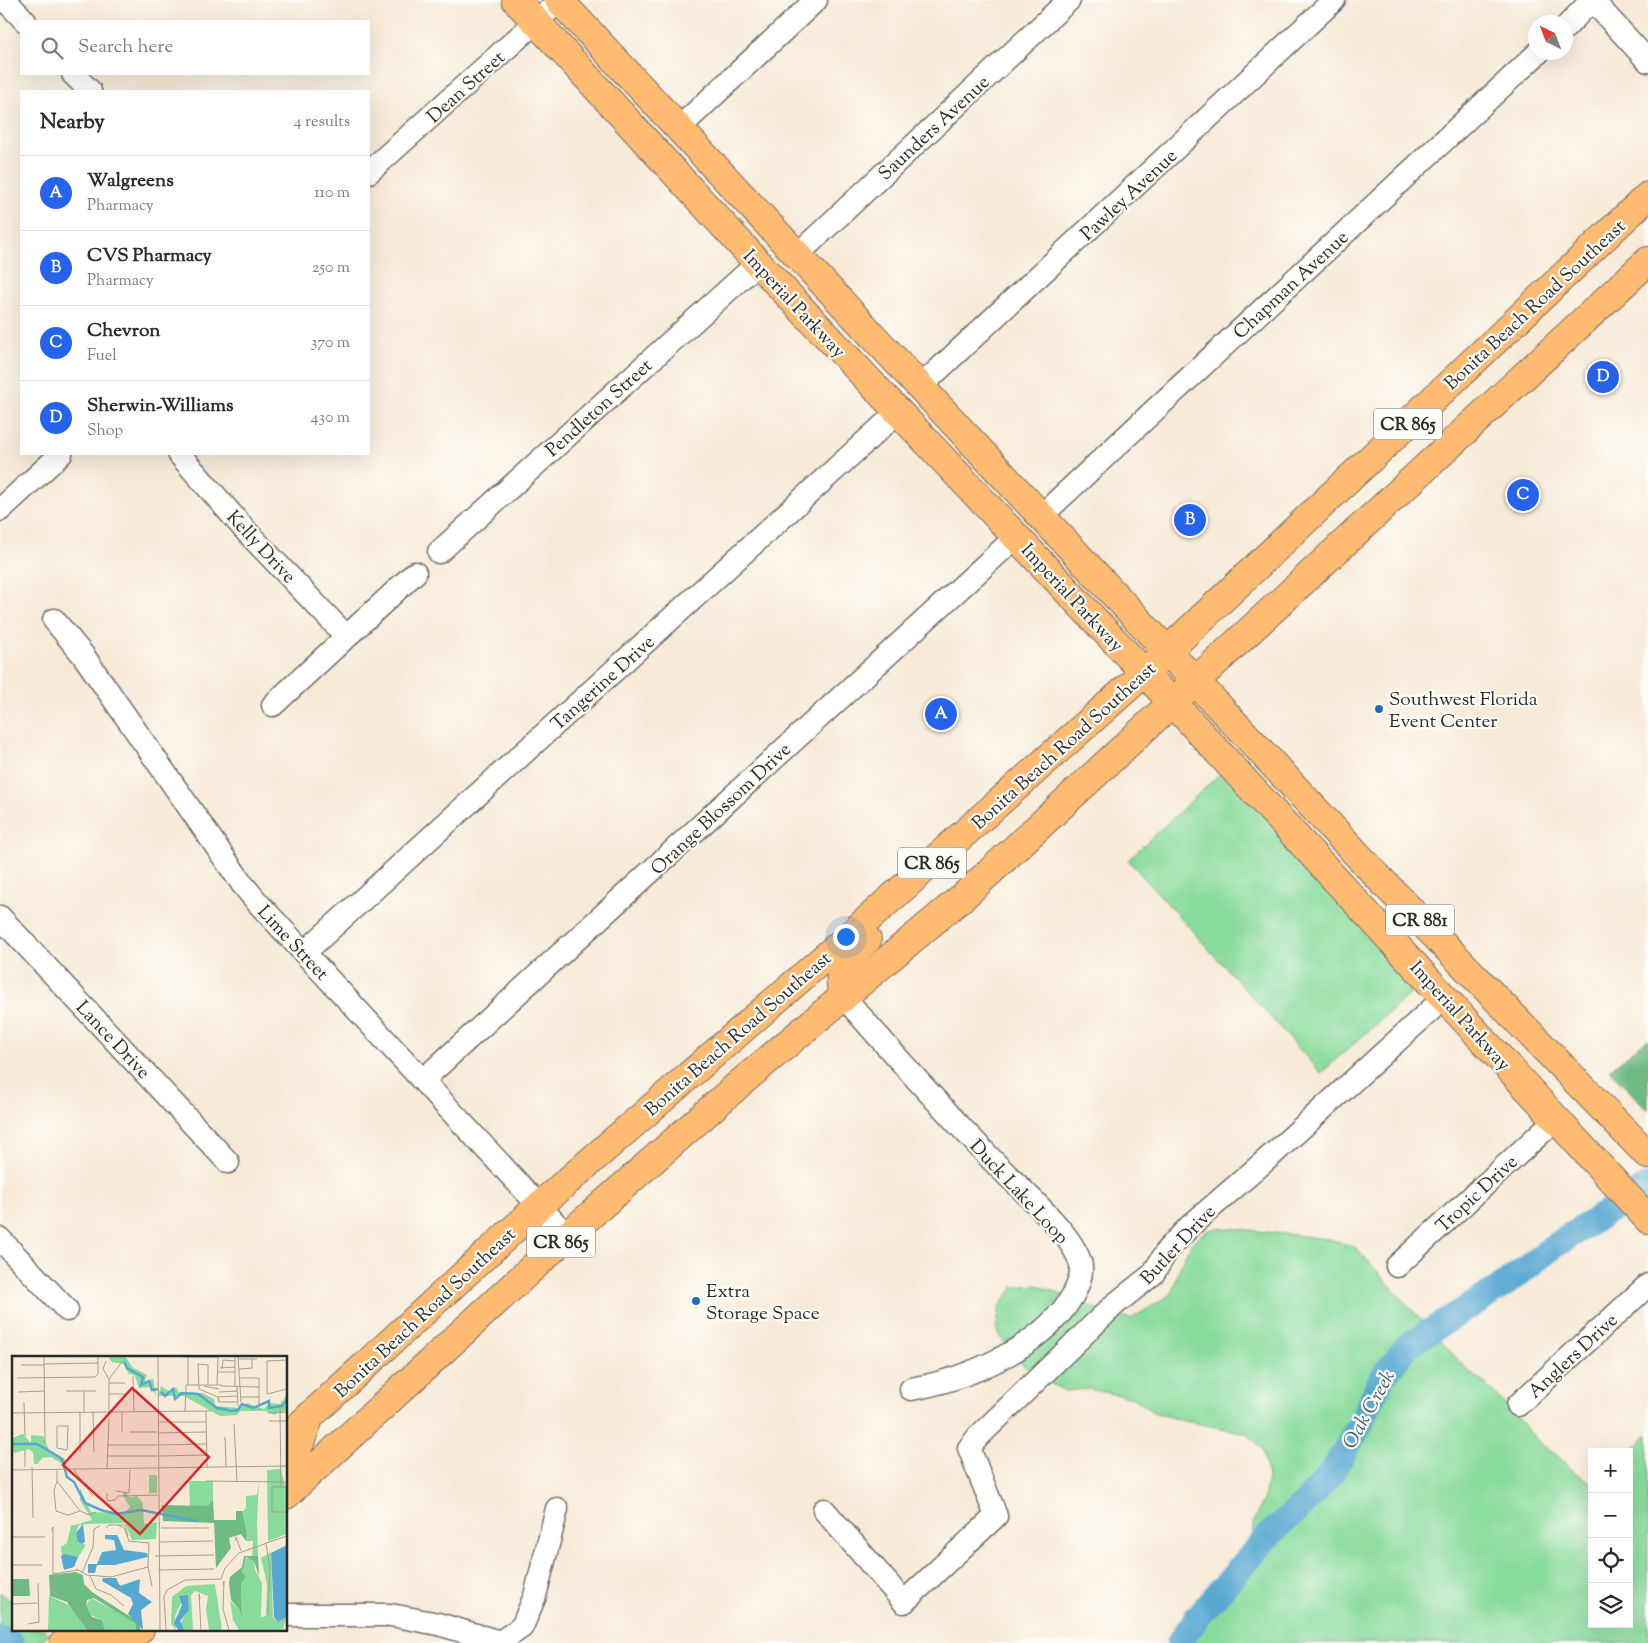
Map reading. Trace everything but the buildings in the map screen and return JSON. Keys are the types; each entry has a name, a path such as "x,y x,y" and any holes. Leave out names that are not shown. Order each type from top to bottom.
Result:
{"main road":[{"name":"Imperial Parkway","path":"516,0 758,263 1173,702 1646,1216"},
{"name":"Imperial Parkway","path":"560,0 1387,886 1648,1155"},
{"name":"Bonita Beach Road Southeast","path":"288,1436 539,1206 956,841 1144,673 1648,196"},
{"name":"CR 865","path":"288,1493 567,1236 738,1085 966,894 1648,260"},
{"path":"844,997 839,983 841,969 850,955 938,875 956,841"},
{"path":"1445,996 1457,989 1469,991 1513,1015"},
{"path":"1556,1120 1579,1083"},
{"path":"288,1468 292,1465 310,1417"},
{"path":"64,1643 78,1630"},
{"path":"95,1643 102,1630"},
{"path":"125,1643 139,1630"}],"street":[{"path":"5,0 24,20"},
{"name":"Dean Street","path":"370,171 560,0"},
{"path":"679,128 816,0"},
{"name":"Saunders Avenue","path":"798,254 1069,0"},
{"name":"Pawley Avenue","path":"921,386 1334,0"},
{"path":"1573,20 1592,0 1648,61"},
{"name":"Chapman Avenue","path":"1041,516 1530,60"},
{"path":"74,75 89,90"},
{"name":"Pendleton Street","path":"439,552 758,263"},
{"name":"Tangerine Drive","path":"305,952 898,412"},
{"path":"0,510 60,455"},
{"name":"Kelly Drive","path":"180,455 246,531 346,637"},
{"name":"Orange Blossom Drive","path":"423,1080 1017,536"},
{"path":"273,704 415,573"},
{"name":"Lime Street","path":"54,620 83,655 243,885 567,1236"},
{"name":"Lance Drive","path":"0,917 228,1162"},
{"name":"Butler Drive","path":"824,1510 904,1602 996,1516 968,1448 1107,1312 1153,1274 1168,1249 1190,1226 1274,1154 1445,996"},
{"name":"Duck Lake Loop","path":"844,997 926,1089 1056,1224 1079,1258 1082,1270 1076,1288 1066,1307 1024,1345 996,1362 955,1379 940,1384 911,1389"},
{"name":"Tropic Drive","path":"1397,1266 1556,1120"},
{"path":"0,1239 67,1310"},
{"name":"Anglers Drive","path":"1518,1404 1648,1285"},
{"path":"288,1615 391,1615 438,1624 502,1642 522,1627 535,1596 557,1510"}],"green space":[{"path":"1223,771 1421,984 1321,1073 1128,860"},
{"path":"1648,1039 1648,1110 1609,1070"},
{"path":"1231,1228 1329,1239 1355,1247 1468,1371 1487,1385 1540,1443 1559,1457 1575,1474 1588,1481 1588,1628 1633,1628 1633,1449 1648,1434 1648,1643 1176,1643 1244,1568 1255,1545 1253,1522 1264,1499 1268,1477 1263,1450 1247,1433 1179,1420 1153,1412 1134,1398 1088,1389 1065,1391 1043,1380 1024,1366 1008,1349 996,1329 1000,1306 1014,1287 1037,1285 1108,1314 1131,1319 1172,1294 1188,1250 1199,1236 1215,1229"},
{"path":"0,1592 12,1602 12,1630 45,1630 49,1634 38,1643 0,1643"}],"waterway":[{"name":"Oak Creek","path":"1179,1643 1198,1616 1267,1537 1305,1503 1333,1471 1361,1423 1381,1379 1408,1345 1507,1283 1554,1246 1648,1186"},
{"name":"Oak Creek","path":"0,1637 11,1643"}],"place":[{"name":"Sherwin-Williams","path":"1603,377"},
{"name":"Chevron","path":"1523,495"},
{"name":"CVS Pharmacy","path":"1190,520"},
{"name":"Southwest Florida Event Center","path":"1379,709"},
{"name":"Walgreens","path":"941,714"},
{"name":"Extra Storage Space","path":"696,1301"}]}
